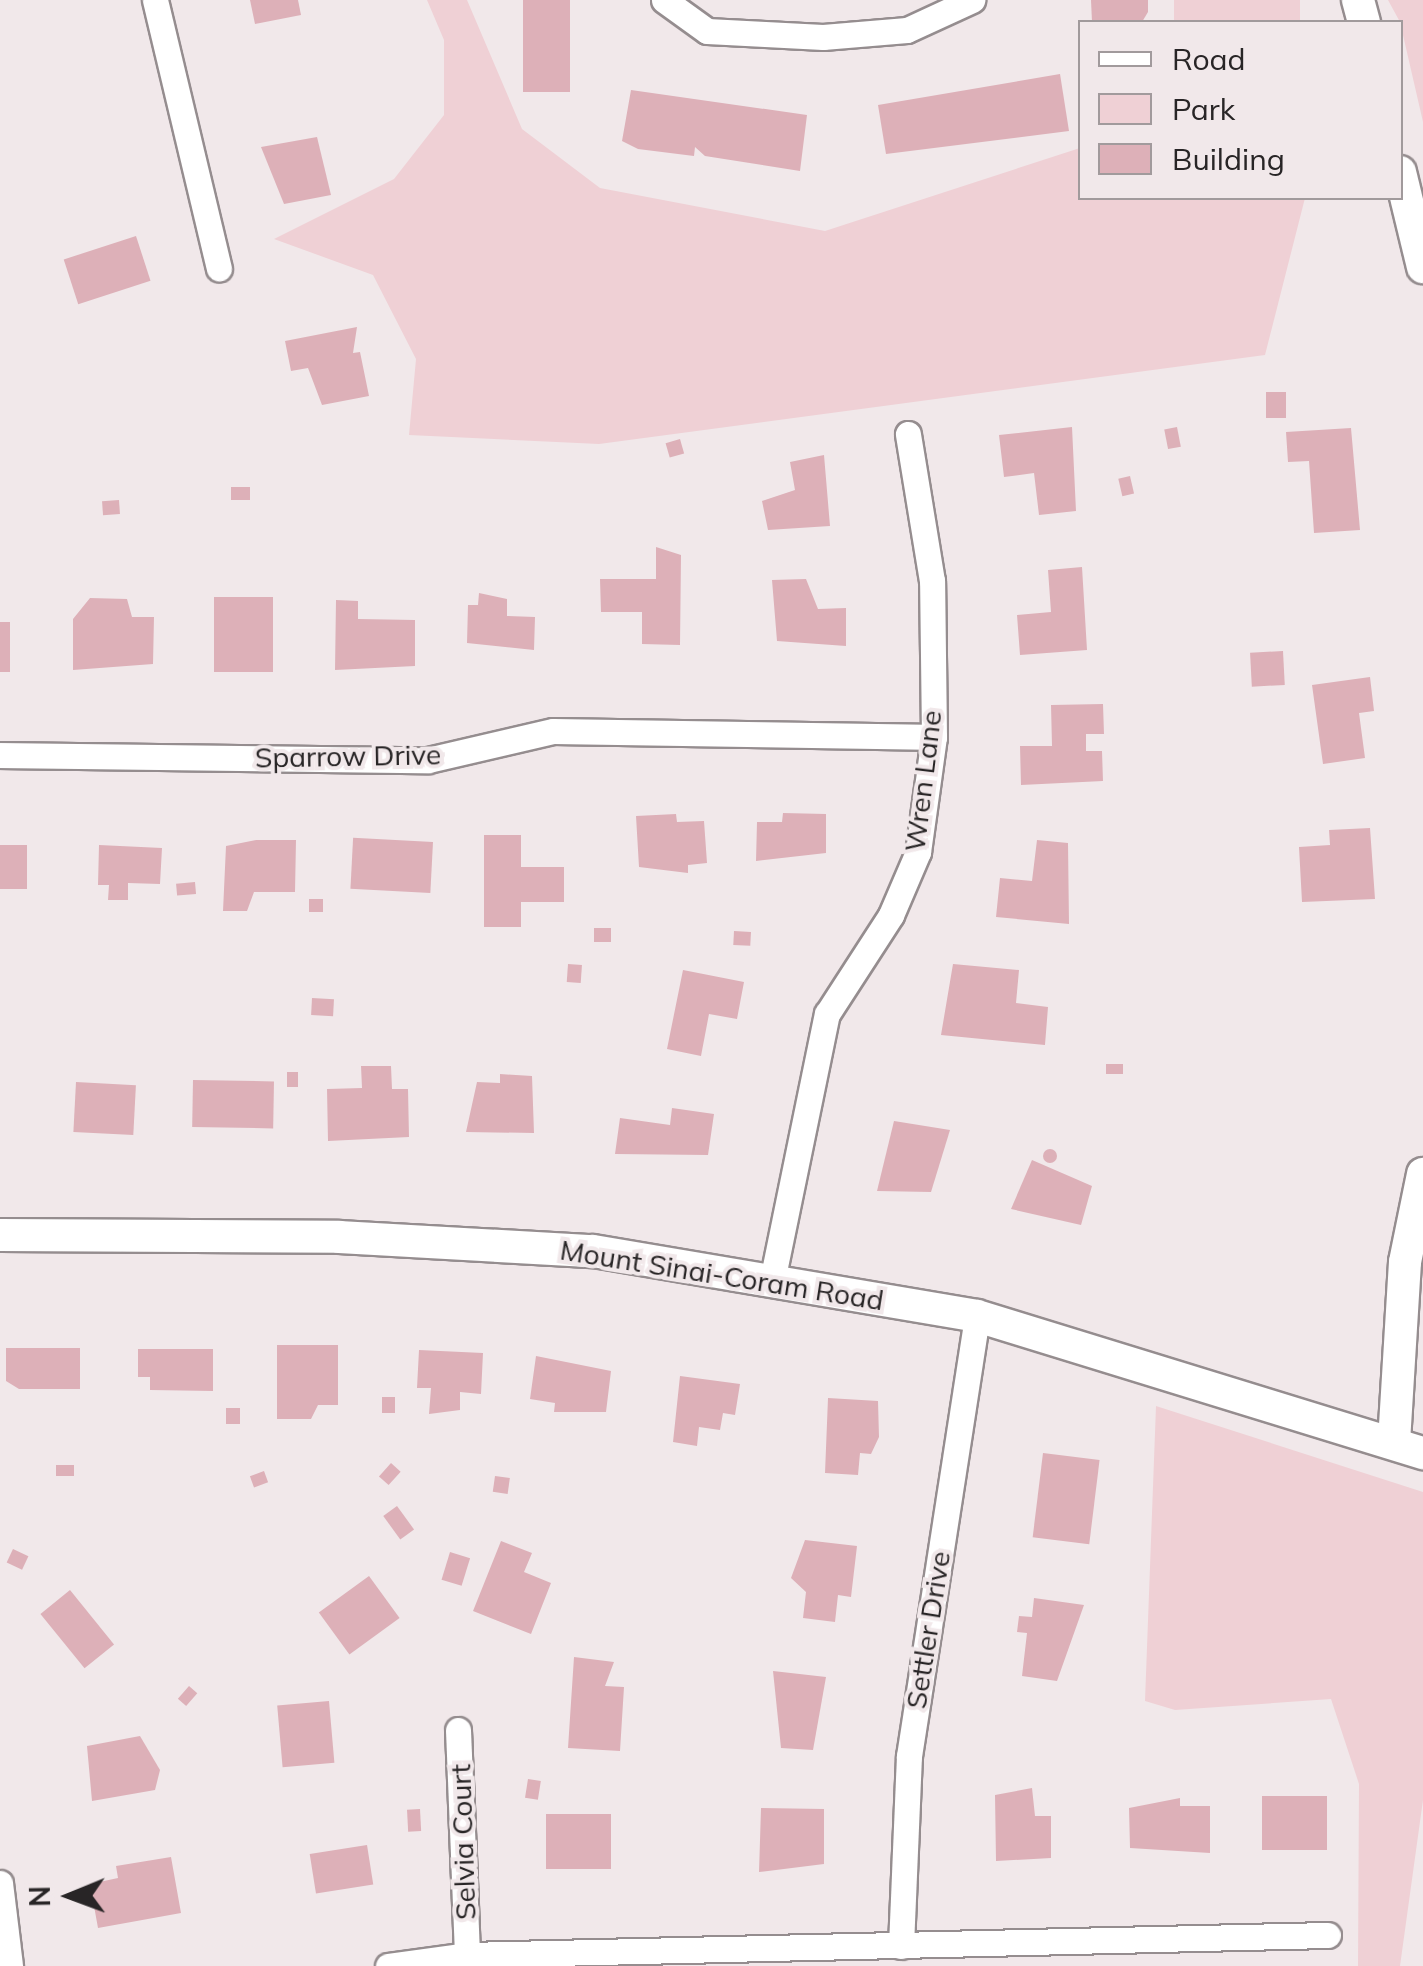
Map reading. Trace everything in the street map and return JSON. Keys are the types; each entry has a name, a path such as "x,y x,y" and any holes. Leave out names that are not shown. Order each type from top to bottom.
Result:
{"main road":[{"path":"1403,184 1423,267"},
{"path":"1409,1448 1405,1262 1423,1174"},
{"name":"Mount Sinai-Coram Road","path":"0,1235 339,1236 593,1251 977,1316 1409,1448"}],"street":[{"path":"155,0 219,268"},
{"path":"664,0 707,32 823,37 906,30 972,0"},
{"name":"Wren Lane","path":"772,1281 823,1030 918,852 934,737 932,581 908,434"},
{"name":"Sparrow Drive","path":"0,755 428,760 553,731 934,737"},
{"name":"Settler Drive","path":"901,1946 909,1756 977,1316"},
{"name":"Selvia Court","path":"458,1730 467,1955"},
{"path":"0,1883 10,1966"},
{"path":"388,1966 467,1955 668,1958 901,1946 1328,1935"}],"green space":[{"path":"427,0 467,0 522,129 600,188 825,231 1078,149 1078,200 1304,200 1265,355 599,444 409,435 416,359 373,275 274,239 394,179 444,115 444,40"},
{"path":"1174,0 1300,0 1300,20 1174,20"},
{"path":"1388,0 1423,0 1423,122 1403,20 1399,20"},
{"path":"1156,1406 1423,1492 1423,1800 1400,1966 1358,1966 1359,1784 1331,1699 1175,1710 1145,1701"}],"building":[{"path":"250,0 298,0 301,15 255,24"},
{"path":"523,0 570,0 570,92 523,92"},
{"path":"1091,0 1148,0 1143,20 1092,20"},
{"path":"1060,74 1069,131 886,154 878,105"},
{"path":"631,90 807,115 800,171 705,156 695,147 694,156 638,149 622,141"},
{"path":"317,137 331,195 284,204 261,147"},
{"path":"136,236 151,281 78,304 64,259"},
{"path":"357,327 353,353 360,352 369,396 322,405 308,368 291,371 285,341"},
{"path":"1266,392 1286,392 1286,418 1266,418"},
{"path":"1072,427 1076,511 1039,515 1034,473 1004,477 999,435"},
{"path":"1177,427 1181,447 1168,449 1164,429"},
{"path":"1351,428 1360,530 1314,533 1309,461 1288,462 1286,432"},
{"path":"680,439 684,453 670,458 666,443"},
{"path":"824,455 830,526 768,530 762,501 795,490 790,462"},
{"path":"1130,476 1134,494 1122,496 1118,479"},
{"path":"231,487 250,487 250,500 231,500"},
{"path":"119,500 120,514 103,515 102,501"},
{"path":"656,547 681,555 680,645 642,644 642,612 601,612 600,579 656,579"},
{"path":"1082,567 1087,650 1020,655 1017,615 1051,612 1048,570"},
{"path":"806,579 818,609 846,608 846,646 777,641 772,580"},
{"path":"479,593 507,599 507,616 535,617 534,650 467,643 468,605 478,605"},
{"path":"214,597 273,597 273,672 214,672"},
{"path":"90,598 127,599 132,617 154,617 153,664 73,670 73,619"},
{"path":"336,600 358,601 358,619 415,620 415,666 335,670"},
{"path":"0,622 10,622 10,672 0,672"},
{"path":"1283,651 1285,685 1252,687 1250,653"},
{"path":"1370,677 1374,711 1359,713 1365,758 1323,764 1312,685"},
{"path":"1103,704 1104,734 1086,734 1086,751 1102,751 1103,781 1021,785 1020,746 1052,746 1051,705"},
{"path":"783,813 826,814 826,853 756,861 757,822 782,822"},
{"path":"676,814 677,822 704,821 707,863 688,865 688,873 639,867 636,816"},
{"path":"1370,828 1375,899 1302,902 1299,847 1330,845 1329,830"},
{"path":"484,835 521,835 521,867 564,867 564,902 521,902 521,927 484,927"},
{"path":"353,838 433,842 430,893 350,889"},
{"path":"256,840 296,840 295,892 254,892 247,911 223,911 226,846"},
{"path":"1037,840 1068,843 1069,924 996,917 1000,878 1032,881"},
{"path":"0,845 27,845 27,889 0,889"},
{"path":"99,845 162,848 160,884 128,883 128,900 108,900 109,885 98,885"},
{"path":"195,882 196,894 177,896 176,884"},
{"path":"309,899 323,899 323,912 309,912"},
{"path":"594,928 611,928 611,942 594,942"},
{"path":"734,931 751,932 750,946 733,945"},
{"path":"568,964 582,965 581,983 567,982"},
{"path":"953,964 1019,970 1016,1003 1048,1007 1045,1045 941,1035"},
{"path":"683,970 744,982 737,1019 709,1014 701,1056 667,1049"},
{"path":"312,998 334,999 333,1016 311,1015"},
{"path":"1106,1064 1123,1064 1123,1074 1106,1074"},
{"path":"361,1066 391,1066 392,1089 408,1089 409,1137 328,1141 327,1089 362,1088"},
{"path":"287,1072 298,1072 298,1087 287,1087"},
{"path":"500,1074 532,1076 534,1133 466,1132 477,1082 500,1083"},
{"path":"193,1080 274,1081 273,1128 192,1127"},
{"path":"76,1082 136,1085 133,1135 73,1132"},
{"path":"672,1108 714,1114 708,1155 615,1154 620,1118 670,1125"},
{"path":"894,1121 950,1130 931,1192 877,1191"},
{"path":"1050,1149 1057,1156 1050,1163 1043,1156"},
{"path":"1032,1160 1092,1186 1081,1225 1011,1209"},
{"path":"277,1345 338,1345 338,1405 318,1405 311,1419 277,1419"},
{"path":"6,1348 80,1348 80,1389 19,1389 6,1381"},
{"path":"138,1349 213,1349 213,1391 150,1390 150,1377 138,1377"},
{"path":"419,1350 483,1353 481,1394 460,1392 460,1410 429,1414 431,1388 417,1388"},
{"path":"536,1356 611,1371 606,1412 554,1412 555,1403 530,1399"},
{"path":"680,1376 740,1384 735,1415 723,1413 720,1430 699,1427 697,1446 673,1442"},
{"path":"382,1397 395,1397 395,1413 382,1413"},
{"path":"828,1398 878,1401 879,1437 871,1454 860,1453 858,1475 825,1473"},
{"path":"226,1408 240,1408 240,1424 226,1424"},
{"path":"1043,1453 1100,1460 1089,1544 1033,1537"},
{"path":"391,1463 401,1472 389,1485 379,1476"},
{"path":"56,1465 74,1465 74,1476 56,1476"},
{"path":"264,1471 268,1482 254,1487 250,1476"},
{"path":"495,1476 510,1478 508,1494 493,1492"},
{"path":"397,1506 414,1529 400,1539 383,1516"},
{"path":"805,1540 857,1546 851,1597 838,1595 835,1622 803,1618 806,1592 791,1578"},
{"path":"501,1541 532,1553 524,1572 551,1583 531,1634 473,1611"},
{"path":"13,1549 28,1556 22,1570 7,1563"},
{"path":"450,1552 470,1558 462,1586 442,1580"},
{"path":"369,1576 400,1618 349,1655 319,1612"},
{"path":"70,1590 114,1644 85,1668 40,1614"},
{"path":"1034,1598 1084,1605 1057,1681 1022,1676 1027,1633 1017,1632 1019,1616 1032,1617"},
{"path":"574,1657 614,1662 605,1686 624,1687 620,1751 568,1748"},
{"path":"773,1671 826,1677 813,1750 781,1748"},
{"path":"189,1686 197,1693 186,1706 178,1699"},
{"path":"329,1701 334,1763 283,1767 277,1706"},
{"path":"140,1736 160,1770 155,1790 92,1801 87,1746"},
{"path":"528,1779 541,1781 538,1800 525,1798"},
{"path":"1032,1788 1035,1816 1051,1816 1051,1858 996,1861 995,1795"},
{"path":"1262,1796 1327,1796 1327,1850 1262,1850"},
{"path":"1180,1798 1180,1806 1210,1806 1210,1853 1130,1848 1129,1808"},
{"path":"761,1808 824,1809 824,1864 759,1872"},
{"path":"420,1809 421,1831 408,1832 407,1810"},
{"path":"546,1814 611,1814 611,1869 546,1869"},
{"path":"367,1845 373,1885 316,1894 310,1854"},
{"path":"171,1857 181,1913 98,1928 90,1884 118,1878 116,1866"}]}
